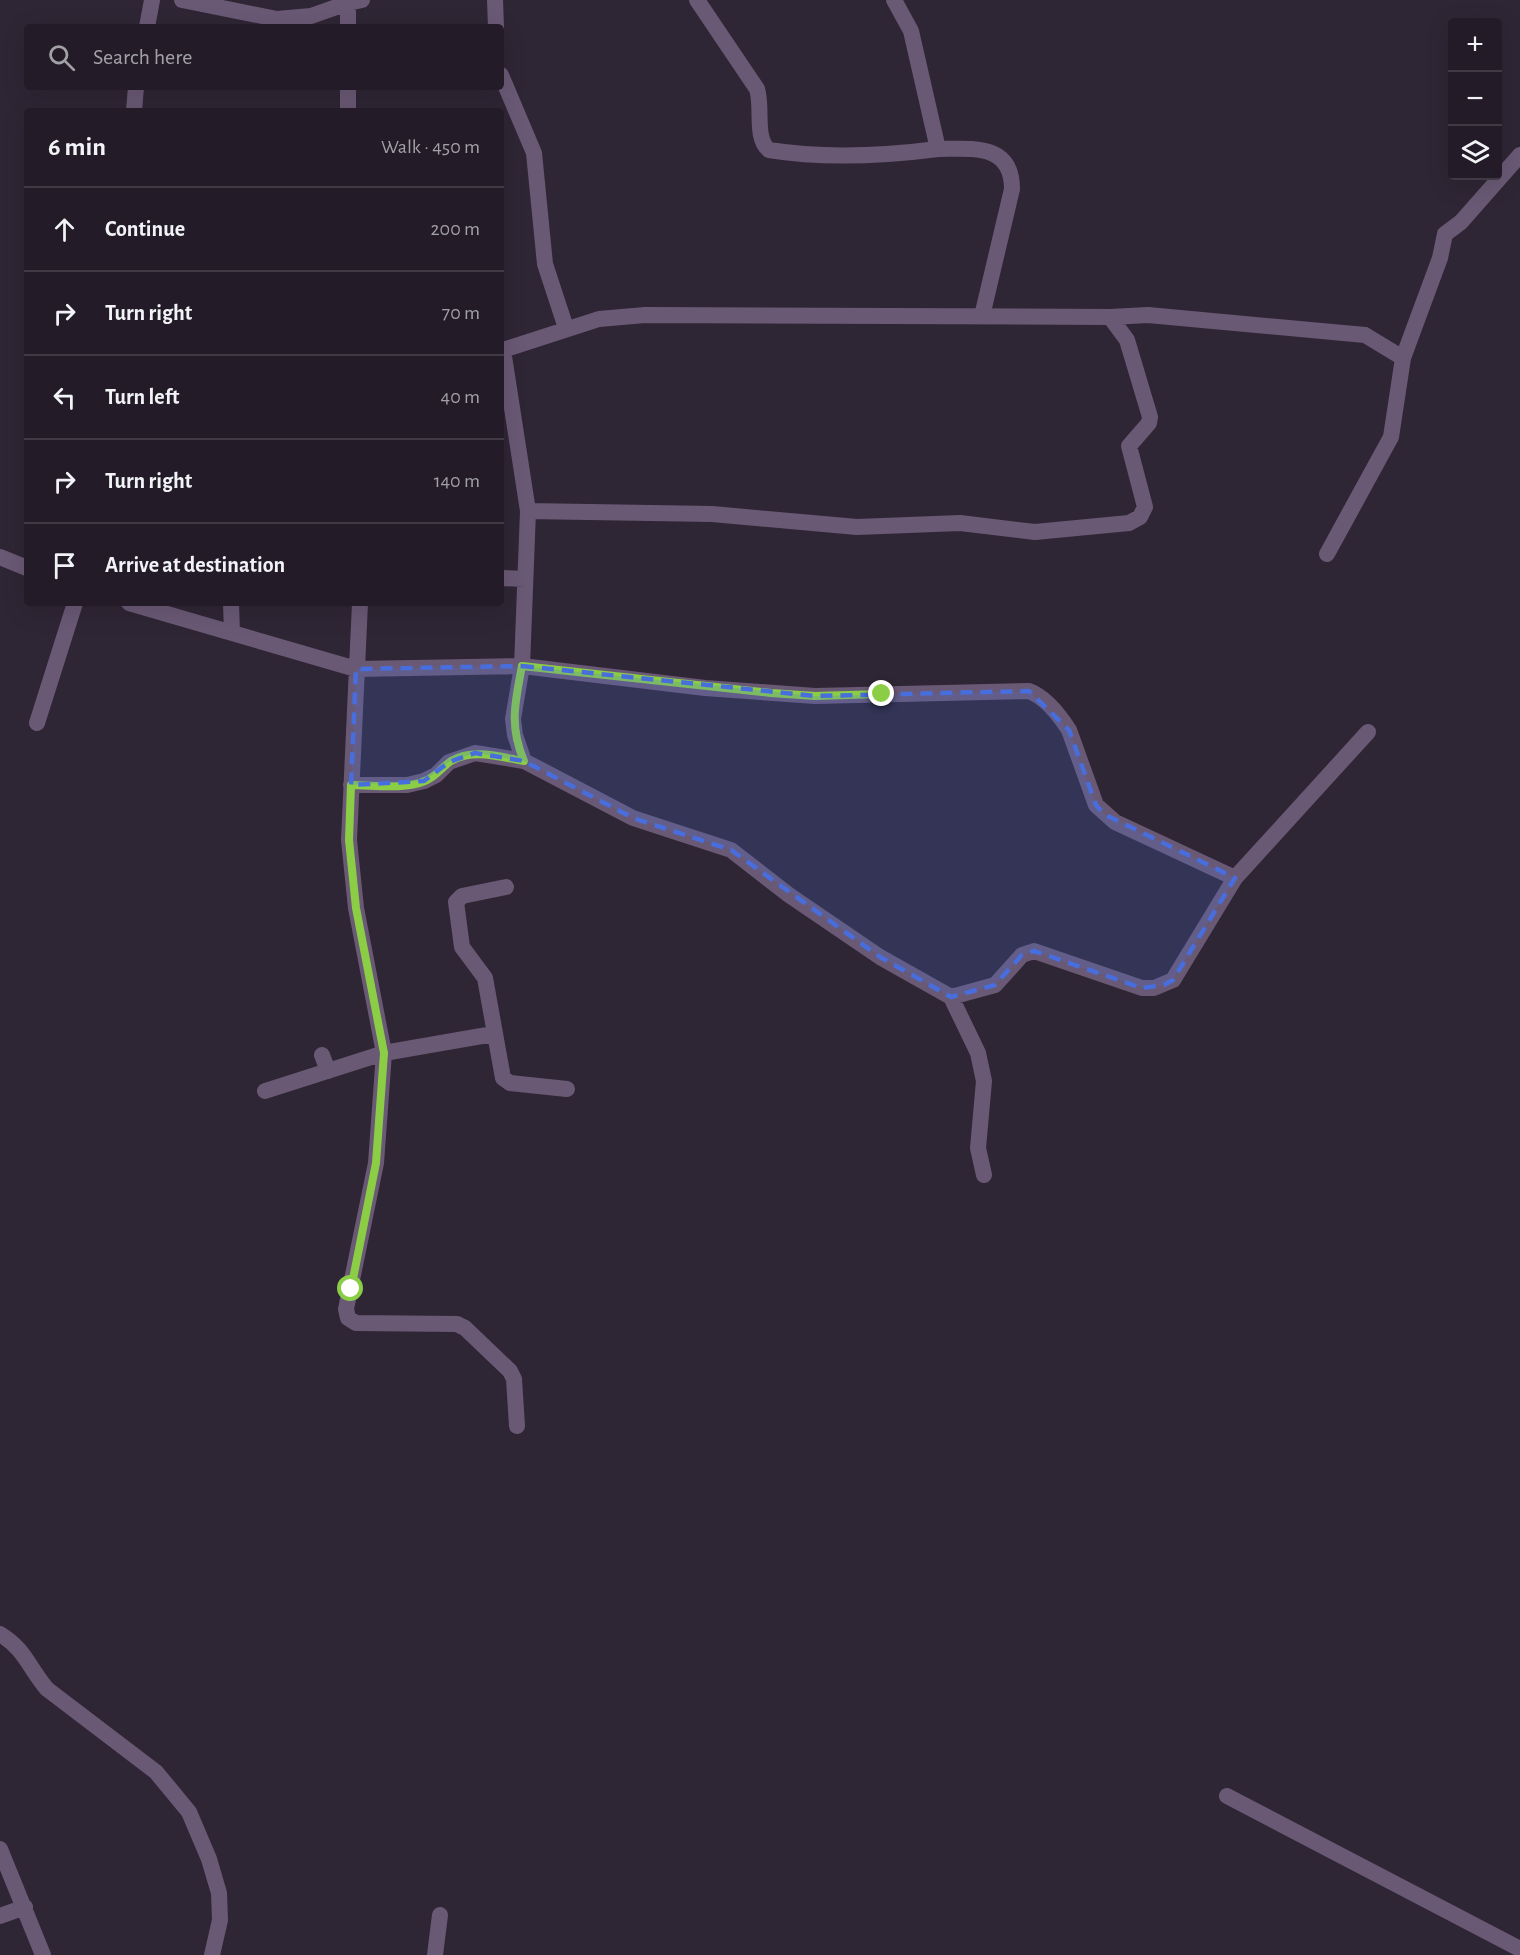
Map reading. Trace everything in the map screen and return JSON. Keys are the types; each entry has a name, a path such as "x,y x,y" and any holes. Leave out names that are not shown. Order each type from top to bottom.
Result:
{"street":[{"path":"148,24 152,0"},
{"path":"182,0 277,19 311,16 353,1"},
{"path":"495,0 496,24"},
{"path":"697,0 757,89 760,98 761,139 763,146 769,150 858,155 896,154 938,149 990,151 1007,166 1012,177 1012,189 982,316"},
{"path":"894,0 911,31 938,149"},
{"path":"349,24 353,1"},
{"path":"504,82 534,153 545,264 566,328"},
{"path":"135,108 136,90"},
{"path":"348,90 348,108"},
{"path":"1327,554 1391,436 1403,358 1440,258 1445,234 1461,222 1520,155"},
{"path":"504,349 599,319 645,315 1110,317 1148,315 1365,335 1403,358"},
{"path":"528,511 712,514 857,527 960,523 1035,532 1129,523 1140,517 1145,507 1129,446 1149,423 1150,417 1127,340 1110,317"},
{"path":"504,362 528,511 522,666 513,718 514,735 524,761"},
{"path":"0,557 24,567"},
{"path":"504,578 525,579"},
{"path":"37,723 74,606"},
{"path":"139,606 356,669 522,666 705,688 815,696 1029,691 1035,693 1063,721 1096,805 1104,814 1115,822 1235,878"},
{"path":"231,606 232,633"},
{"path":"360,606 349,840 356,908 384,1053 376,1163 346,1309 348,1318 356,1323 449,1323 465,1328 510,1371 514,1379 517,1426"},
{"path":"951,997 996,986 1022,955 1034,951 1142,988 1164,985 1173,980 1235,878 1368,732"},
{"path":"351,785 407,785 424,781 436,775 449,762 475,753 524,761 633,818 731,850 789,895 880,957 951,997 978,1053 984,1081 978,1148 984,1175"},
{"path":"506,887 462,896 455,906 462,946 485,978 500,1072 506,1081 567,1089"},
{"path":"265,1091 325,1063 493,1034"},
{"path":"0,1634 24,1653 34,1674 47,1689 156,1772 189,1812 209,1859 219,1893 220,1920 212,1955"},
{"path":"1227,1796 1520,1949"},
{"path":"0,1849 43,1955"},
{"path":"0,1916 25,1907"},
{"path":"435,1955 440,1915"}],"highlighted area":[{"path":"522,666 815,696 1029,691 1069,730 1096,805 1104,814 1235,878 1173,980 1164,985 1142,988 1034,951 1022,955 995,985 951,997 880,957 731,850 633,818 524,761 475,753 449,762 424,781 351,785 356,669"}],"route":[{"path":"351,1289 376,1163 384,1053 356,908 349,840 351,785 407,785 424,781 436,775 449,762 475,753 524,761 514,735 513,718 522,666 705,688 815,696 882,694"}]}
